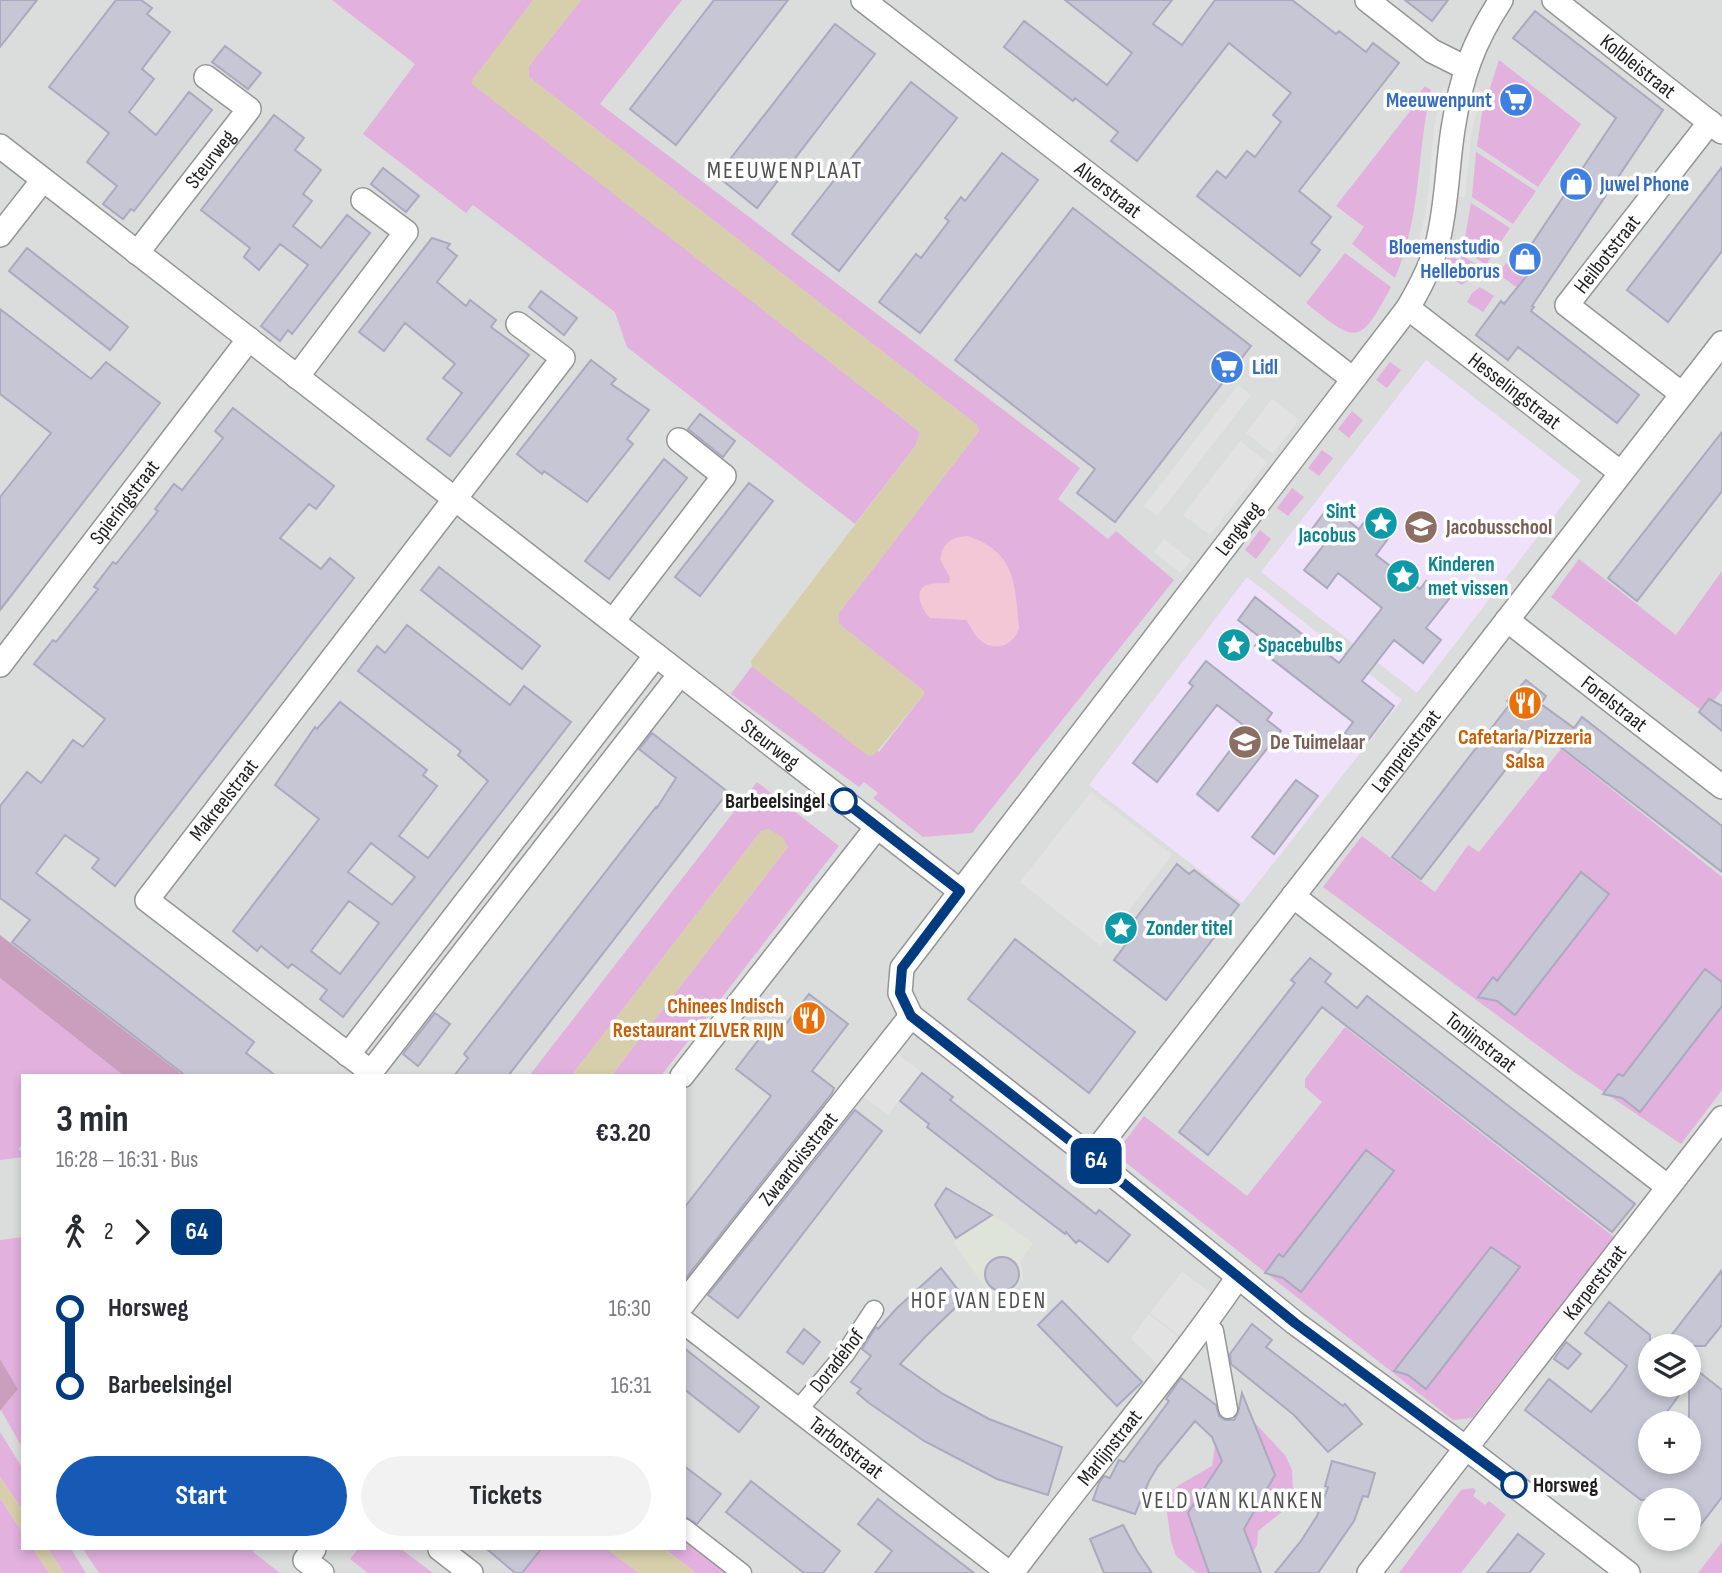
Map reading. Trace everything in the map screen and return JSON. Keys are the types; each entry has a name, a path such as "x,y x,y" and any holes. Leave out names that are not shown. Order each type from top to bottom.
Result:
{"street":[{"name":"Alverstraat","path":"863,0 1353,379"},
{"path":"1367,0 1432,51 1466,68"},
{"name":"Lengweg","path":"911,1016 900,993 902,968 1408,308 1436,247 1447,190 1453,129 1466,68 1481,31 1501,0"},
{"name":"Kolbleistraat","path":"1554,0 1716,127"},
{"name":"Steurweg","path":"137,253 249,108 206,77"},
{"name":"Heilbotstraat","path":"1682,394 1567,305 1716,127"},
{"name":"Steurweg","path":"0,146 960,891"},
{"path":"2,233 43,180"},
{"path":"297,377 406,232 363,200"},
{"name":"Hesselingstraat","path":"1408,308 1621,472"},
{"path":"454,498 563,358 518,324"},
{"name":"Spieringstraat","path":"0,665 249,339"},
{"name":"Lampreistraat","path":"1091,1157 1722,343"},
{"path":"613,621 724,476 679,440"},
{"name":"Makreelstraat","path":"454,498 147,900 371,1072 680,674"},
{"name":"Forelstraat","path":"1507,620 1722,787"},
{"path":"348,1055 656,655"},
{"path":"684,1074 877,827"},
{"name":"Tonijnstraat","path":"1293,896 1668,1187"},
{"path":"911,1016 1091,1157 1295,1323 1466,1448 1628,1573"},
{"name":"Zwaardvisstraat","path":"686,1300 911,1016"},
{"name":"Karperstraat","path":"1369,1573 1722,1118"},
{"name":"Marlijnstraat","path":"1011,1573 1206,1323 1238,1277"},
{"name":"Doradehof","path":"798,1410 845,1354 874,1310"},
{"path":"1206,1323 1214,1331 1228,1409"},
{"name":"Tarbotstraat","path":"686,1324 1011,1573"},
{"path":"686,1530 742,1573"},
{"path":"313,1550 305,1560 322,1573"},
{"path":"441,1550 471,1573"}],"shaded area":[{"path":"0,0 1722,0 1722,1573 66,1573 52,1550 686,1550 686,1074 21,1074 21,1500 0,1466"},
{"path":"332,0 533,0 473,80 473,84 920,432 916,445 855,524 627,347 615,312 473,205 466,213 363,134 415,64"},
{"path":"533,0 581,0 529,66 529,77 977,425 979,431 839,613 839,624 924,691 873,756 867,755 752,666 751,661 916,445 920,432 472,84 472,80"},
{"path":"581,0 682,0 600,104 1080,468 1058,499 1108,539 1116,531 1174,580 972,833 923,837 873,798 878,793 864,782 859,787 731,694 752,666 780,688 879,752 924,691 839,624 839,613 979,431 977,425 529,77 529,66"},
{"path":"1499,60 1581,124 1538,187 1477,146 1482,113"},
{"path":"1425,86 1431,90 1414,208 1404,255 1395,278 1352,244 1364,227 1336,206 1418,101 1415,99"},
{"path":"1443,87 1450,89 1441,132 1433,211 1425,245 1418,243 1426,212 1434,128"},
{"path":"1474,87 1481,89 1471,136 1465,197 1458,197 1465,130"},
{"path":"1476,152 1536,191 1513,224 1472,197"},
{"path":"1471,203 1510,228 1486,265 1463,249"},
{"path":"1345,253 1391,287 1371,320 1363,329 1355,332 1336,326 1306,303"},
{"path":"1462,255 1483,269 1462,285 1442,271 1448,256 1460,260"},
{"path":"1506,263 1530,279 1522,291 1498,274"},
{"path":"1480,287 1494,296 1483,312 1467,302 1472,293"},
{"name":"Jacobusschool","path":"1426,360 1581,481 1417,693 1261,572"},
{"path":"1390,362 1401,370 1387,388 1376,380"},
{"path":"1238,385 1251,395 1157,516 1144,506"},
{"path":"1272,399 1299,420 1273,454 1246,433"},
{"path":"1352,411 1363,420 1349,438 1338,429"},
{"path":"1240,441 1267,462 1210,535 1183,515"},
{"path":"1322,450 1333,458 1319,476 1308,468"},
{"path":"1292,488 1304,497 1288,516 1277,508"},
{"path":"1260,530 1271,539 1256,559 1245,550"},
{"path":"968,536 996,551 1010,572 1014,584 1019,628 1013,639 1002,646 985,643 977,637 966,620 930,618 920,602 921,589 925,586 949,583 950,578 940,559 946,545 953,539"},
{"path":"1164,539 1191,560 1181,573 1154,552"},
{"path":"1579,559 1676,635 1722,571 1722,690 1713,702 1709,699 1701,710 1551,597"},
{"name":"De Tuimelaar","path":"1247,577 1402,700 1242,903 1089,785"},
{"path":"1561,749 1722,877 1722,1090 1681,1144 1574,1072 1323,887 1362,836 1435,892 1468,845 1479,852"},
{"path":"757,782 839,846 663,1074 613,1074 788,847 769,829 761,831 573,1074 531,1074"},
{"path":"1091,792 1172,855 1101,946 1020,882"},
{"path":"769,829 783,838 788,847 613,1074 573,1074 761,831"},
{"path":"0,935 181,1074 121,1074 0,978"},
{"path":"0,978 121,1074 21,1074 21,1147 18,1149 21,1151 21,1157 0,1160"},
{"path":"1345,1027 1614,1237 1472,1418 1453,1420 1115,1154 1144,1116 1247,1196 1322,1102 1305,1087 1305,1079"},
{"path":"894,1051 921,1072 888,1115 860,1094"},
{"path":"993,1215 1033,1243 1021,1260 1023,1279 1013,1292 990,1295 954,1243 956,1238","holes":["1007,1257 1018,1265 1019,1278 1011,1289 998,1291 987,1282 986,1269 994,1259"]},
{"path":"21,1237 21,1445 1,1410 18,1389 0,1359 0,1240"},
{"path":"1182,1272 1215,1296 1183,1338 1150,1313"},
{"path":"1149,1314 1181,1339 1159,1366 1131,1338"},
{"path":"0,1359 18,1389 0,1411"},
{"path":"1253,1421 1285,1455 1292,1470 1293,1490 1288,1507 1258,1531 1257,1545 1253,1552 1223,1573 1197,1573 1176,1556 1166,1505 1170,1493 1212,1466 1215,1445"},
{"path":"0,1432 21,1466 21,1508 0,1477"},
{"path":"0,1477 21,1508 21,1530 0,1498"},
{"path":"1473,1488 1476,1491 1473,1496 1485,1505 1489,1501 1506,1515 1461,1573 1399,1573 1461,1490"},
{"path":"0,1498 21,1530 21,1550 34,1550 49,1573 0,1573"},
{"path":"686,1539 731,1573 696,1573 666,1550 686,1550"},
{"path":"1722,1542 1722,1573 1698,1573"},
{"path":"34,1550 49,1550 64,1573 49,1573"},
{"path":"49,1550 72,1550 86,1573 64,1573"},
{"path":"84,1550 254,1550 253,1552 280,1573 99,1573"},
{"path":"357,1550 402,1550 433,1573 368,1573 350,1559"},
{"path":"486,1550 608,1550 639,1573 516,1573"},
{"path":"608,1550 665,1550 696,1573 639,1573"}],"building":[{"path":"0,0 37,0 0,47"},
{"path":"116,0 141,0 152,8 147,14 170,32 142,69 154,79 129,112 156,135 189,92 212,110 134,211 131,209 123,219 103,204 117,186 87,162 109,133 49,87"},
{"path":"714,0 788,0 676,145 630,109"},
{"path":"1065,0 1172,0 1153,24 1182,45 1215,0 1292,0 1336,34 1339,31 1366,52 1373,43 1399,63 1299,191 1331,217 1311,243 1320,250 1300,276 1197,196 1217,171 1226,178 1247,151 1255,157 1281,122 1273,115 1291,93 1229,43 1137,161 1111,141 1118,132 1004,47 1024,21 1107,85 1132,53"},
{"path":"1405,0 1448,0 1432,21"},
{"path":"1535,11 1663,110 1531,311 1639,395 1617,423 1518,347 1508,360 1476,335 1501,301 1504,304 1529,273 1517,266 1616,118 1513,38"},
{"path":"835,24 875,54 757,208 717,176"},
{"path":"225,46 261,73 248,89 212,62"},
{"path":"911,82 957,118 839,271 792,234"},
{"path":"274,115 304,138 295,150 321,170 303,194 312,201 293,226 321,248 347,215 370,233 292,334 288,330 280,341 261,326 308,265 280,244 259,270 244,257 250,248 201,210"},
{"path":"1002,153 1038,180 920,333 879,302 916,254 921,258 949,221 945,218 961,197 965,201"},
{"path":"1722,167 1722,251 1668,322 1627,290"},
{"path":"383,168 419,196 406,212 371,184"},
{"path":"1073,208 1251,346 1115,522 1077,493 1095,469 955,360"},
{"path":"432,238 450,244 447,248 457,256 437,282 466,306 470,300 496,320 491,327 529,355 450,456 427,439 462,393 443,378 455,364 405,323 384,351 359,332"},
{"path":"27,248 128,327 110,350 9,271"},
{"path":"541,291 577,318 564,335 529,307"},
{"path":"0,309 91,379 106,362 160,403 0,610 0,497 51,433 0,394"},
{"path":"591,360 616,379 611,384 649,410 627,439 633,444 587,502 544,471 542,474 517,454"},
{"path":"233,408 334,486 316,509 309,504 280,538 321,569 330,558 354,578 115,886 92,868 99,859 65,835 36,873 254,1042 246,1053 273,1074 183,1074 12,942 30,920 0,898 0,806 27,772 41,783 73,740 83,747 105,719 34,664 53,640 56,642 98,589 94,587 158,511 155,509 174,484 182,490 223,438 215,431"},
{"path":"700,414 735,441 723,457 688,429"},
{"path":"1722,432 1722,491 1637,601 1608,578"},
{"path":"664,459 687,478 609,579 585,561"},
{"path":"749,483 773,501 700,596 675,577"},
{"path":"1329,506 1359,529 1370,514 1393,532 1376,555 1420,589 1426,581 1449,599 1426,628 1441,640 1423,663 1394,640 1362,681 1394,706 1363,747 1345,733 1353,722 1255,646 1261,638 1238,620 1255,597 1339,663 1382,608 1338,573 1327,588 1304,570 1327,541 1312,529"},
{"path":"439,567 540,646 522,669 421,590"},
{"path":"407,625 510,705 524,686 571,722 343,1017 320,999 327,990 292,964 288,968 261,946 257,951 233,931 319,819 275,785 315,727 317,729 340,702 427,770 423,775 437,786 399,836 428,858 488,781 458,755 461,751 358,671 377,646 385,653","holes":["371,843 415,877 392,905 348,872","349,901 379,923 340,974 311,951"]},
{"path":"1206,661 1272,713 1267,720 1281,731 1218,811 1197,794 1247,728 1217,705 1157,782 1133,763 1193,686 1189,683"},
{"path":"1526,680 1546,696 1541,704 1574,728 1582,717 1722,826 1722,872 1537,729 1421,879 1392,857 1510,704 1507,701"},
{"path":"1709,699 1722,706 1722,731 1699,712"},
{"path":"652,733 728,792 510,1074 456,1074 468,1058 464,1054 657,808 676,778 639,749"},
{"path":"1296,780 1318,796 1274,854 1252,837"},
{"path":"1177,864 1189,874 1194,870 1239,905 1166,1000 1114,960 1136,931 1130,926"},
{"path":"1581,872 1609,894 1515,1015 1497,1001 1478,997 1493,977 1497,981"},
{"path":"1015,939 1135,1032 1089,1093 968,999"},
{"path":"1310,958 1331,974 1325,982 1357,1008 1367,996 1635,1204 1612,1232 1322,1007 1208,1155 1179,1132 1295,983 1291,980"},
{"path":"1705,969 1722,982 1722,1006 1640,1112 1622,1098 1603,1094 1618,1074 1623,1076"},
{"path":"809,994 848,1024 812,1071 834,1088 832,1093 686,1278 686,1205 771,1096 736,1069 763,1034 773,1041"},
{"path":"435,1013 450,1024 418,1066 403,1054"},
{"path":"922,1073 953,1097 950,1100 1096,1214 1099,1210 1130,1235 1108,1262 1079,1240 1076,1243 1066,1232 1065,1234 927,1127 929,1124 900,1101"},
{"path":"855,1110 882,1131 738,1318 708,1295"},
{"path":"1366,1150 1394,1171 1301,1292 1283,1278 1265,1273 1279,1254 1283,1257"},
{"path":"946,1188 992,1215 956,1238 935,1205"},
{"path":"1491,1247 1520,1267 1426,1389 1408,1375 1394,1371"},
{"path":"1002,1257 1014,1262 1019,1274 1014,1286 1002,1291 990,1286 985,1274 990,1262"},
{"path":"941,1268 962,1295 954,1303 957,1306 900,1364 943,1394 989,1419 1062,1447 1048,1495 997,1479 924,1441 869,1403 857,1393 861,1389 851,1382 871,1356 862,1349 876,1327 878,1329"},
{"path":"1722,1270 1722,1325 1705,1346 1701,1346 1701,1334 1672,1334"},
{"path":"1062,1301 1142,1382 1117,1406 1038,1325"},
{"path":"1609,1302 1649,1334 1638,1334 1638,1397 1678,1397 1668,1411 1638,1411 1638,1474 1701,1474 1701,1411 1689,1411 1689,1397 1701,1397 1701,1373 1722,1390 1722,1497 1701,1524 1701,1488 1638,1488 1638,1498 1525,1410 1549,1379 1591,1412 1610,1389 1627,1366 1585,1333"},
{"path":"1252,1324 1272,1340 1266,1347 1343,1406 1345,1404 1362,1424 1328,1452 1294,1415 1231,1364 1230,1354"},
{"path":"804,1329 820,1342 803,1364 787,1352"},
{"path":"1566,1342 1581,1354 1568,1369 1554,1359"},
{"path":"686,1350 759,1407 739,1432 686,1391"},
{"path":"1181,1378 1216,1405 1219,1416 1225,1420 1234,1420 1242,1393 1275,1475 1244,1529 1261,1573 1209,1573 1188,1513 1222,1461 1212,1437 1195,1421 1158,1466 1135,1514 1093,1500 1104,1476 1110,1478 1119,1460 1124,1462 1169,1401 1166,1399"},
{"path":"1332,1461 1375,1473 1368,1497 1363,1496 1354,1521 1318,1573 1275,1573 1317,1516 1328,1487 1325,1486"},
{"path":"686,1468 721,1494 697,1524 686,1517"},
{"path":"751,1481 840,1551 823,1573 804,1573 726,1512"},
{"path":"878,1499 974,1573 875,1573 892,1551 858,1524"},
{"path":"1123,1525 1152,1573 1104,1573 1090,1539"},
{"path":"1518,1534 1544,1554 1529,1573 1487,1573"},
{"path":"488,1550 540,1550 522,1573 515,1573"}],"bus line":[{"name":"64","path":"844,801 960,891 902,968 900,993 911,1016 1091,1157 1295,1323 1514,1485"}],"place":[{"name":"Meeuwenpunt","path":"1516,100"},
{"name":"Juwel Phone","path":"1576,184"},
{"name":"Bloemenstudio Helleborus","path":"1525,259"},
{"name":"Lidl","path":"1227,367"},
{"name":"Sint Jacobus","path":"1381,523"},
{"name":"Jacobusschool","path":"1421,527"},
{"name":"Kinderen met vissen","path":"1403,576"},
{"name":"Spacebulbs","path":"1234,645"},
{"name":"Cafetaria/Pizzeria Salsa","path":"1525,703"},
{"name":"De Tuimelaar","path":"1245,742"},
{"name":"Barbeelsingel","path":"844,801"},
{"name":"Zonder titel","path":"1121,928"},
{"name":"Chinees Indisch Restaurant ZILVER RIJN","path":"809,1018"},
{"name":"Horsweg","path":"1514,1485"}],"district":[{"name":"MEEUWENPLAAT","path":"785,170"},
{"name":"HOF VAN EDEN","path":"979,1301"},
{"name":"VELD VAN KLANKEN","path":"1233,1501"}]}
